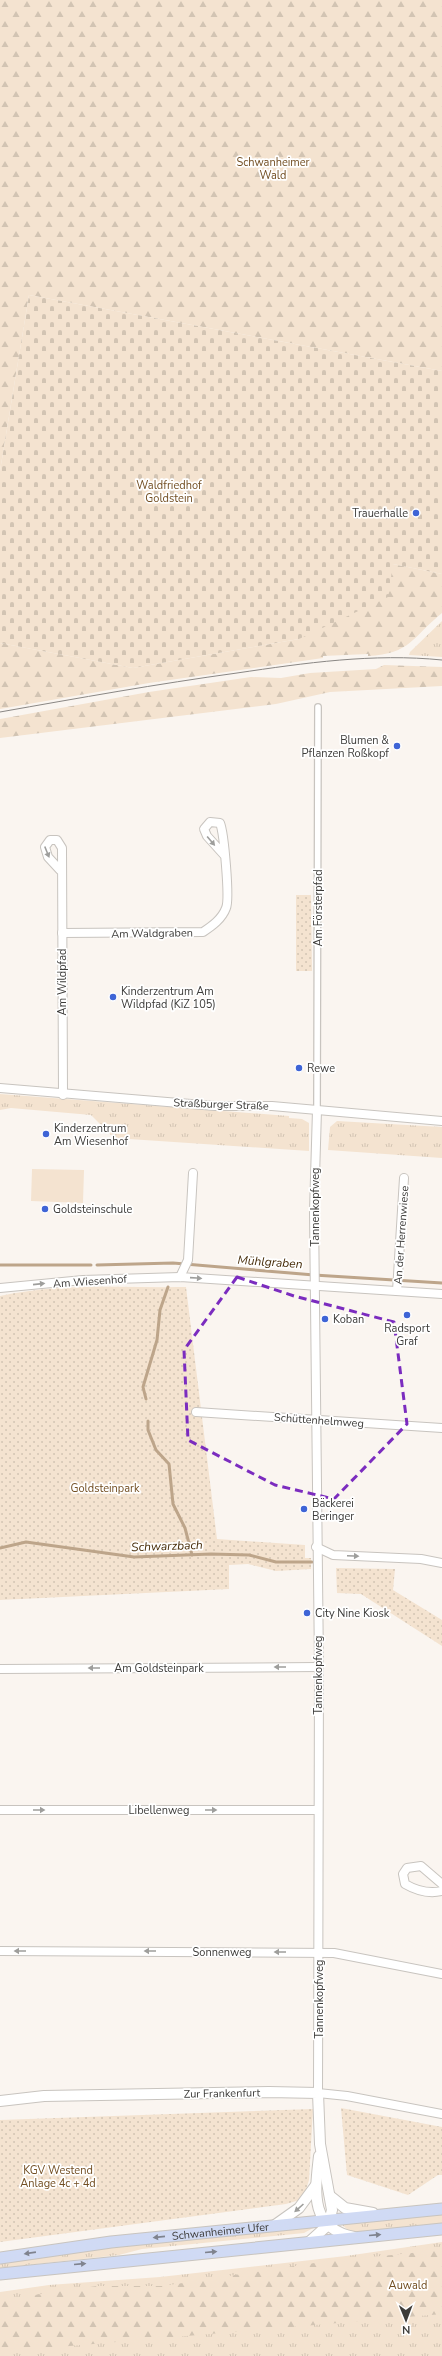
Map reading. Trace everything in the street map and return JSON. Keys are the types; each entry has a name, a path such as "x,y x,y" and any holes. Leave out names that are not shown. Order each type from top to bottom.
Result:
{"main road":[{"name":"Schwanheimer Ufer","path":"0,2258 111,2242 275,2225 327,2222 382,2214 442,2209"},
{"name":"Schwanheimer Ufer","path":"0,2274 442,2229"}],"street":[{"name":"Am Försterpfad","path":"317,1110 318,707"},
{"name":"Am Waldgraben","path":"62,933 204,932 217,923 227,908 225,856"},
{"name":"Am Wildpfad","path":"60,870 63,1094"},
{"name":"Straßburger Straße","path":"0,1088 215,1106 272,1106 442,1121"},
{"name":"Tannenkopfweg","path":"317,1110 314,1212 316,1286 316,1547 319,1667 318,2093 320,2144 316,2185 318,2208 327,2222"},
{"path":"180,1277 188,1260 193,1173"},
{"name":"An der Herrenwiese","path":"397,1289 404,1178"},
{"name":"Am Wiesenhof","path":"0,1288 83,1280 180,1277 316,1286"},
{"name":"An der Herrenwiese","path":"316,1286 397,1289 442,1294"},
{"name":"Schüttenhelmweg","path":"196,1412 442,1428"},
{"path":"316,1547 333,1555 421,1559 442,1563"},
{"name":"Am Goldsteinpark","path":"0,1669 319,1667"},
{"name":"Libellenweg","path":"0,1810 318,1810"},
{"path":"442,1884 421,1866 407,1868 403,1874 405,1884 414,1889 432,1893 442,1891"},
{"name":"Sonnenweg","path":"0,1951 319,1952 334,1953 442,1974"},
{"name":"Zur Frankenfurt","path":"0,2101 44,2096 270,2092 318,2093 347,2096 442,2114"},
{"name":"Tannenkopfweg","path":"320,2144 330,2196 327,2222"},
{"path":"275,2225 299,2208 316,2185"},
{"path":"330,2196 345,2208 382,2214"},
{"path":"308,2243 327,2222 343,2235 354,2237"}],"highlighted area":[{"path":"237,1277 294,1296 394,1322 407,1424 334,1499 275,1485 188,1440 184,1350"}],"green space":[{"name":"Schwanheimer Wald","path":"0,0 442,0 442,371 29,295 0,471"},
{"name":"Waldfriedhof Goldstein","path":"29,295 442,371 442,574 393,564 388,597 299,639 133,668 0,643 0,471"},
{"path":"393,564 442,574 442,613 410,643 393,652 382,655 368,656 368,654 323,656 323,658 149,683 0,709 0,643 133,668 299,639"},
{"path":"442,621 442,657 409,655 410,652"},
{"path":"384,665 442,667 442,686 330,692 276,704 0,738 0,719 149,692 251,677 281,678 310,673 376,669"},
{"path":"296,895 311,895 312,971 296,971"},
{"path":"0,1094 289,1116 289,1118 302,1119 309,1123 309,1151 114,1138 91,1115 11,1108 0,1110"},
{"path":"337,1121 442,1127 442,1158 328,1150 330,1127"},
{"path":"32,1169 84,1170 83,1203 31,1201"},
{"name":"Goldsteinpark","path":"93,1287 186,1287 217,1539 305,1545 305,1558 311,1558 311,1569 276,1571 248,1564 229,1565 229,1589 0,1600 0,1296 46,1289"},
{"path":"336,1568 395,1569 393,1590 442,1620 442,1646 361,1594 337,1593"},
{"path":"341,2108 442,2127 442,2175 438,2175 408,2195 347,2175"},
{"name":"KGV Westend Anlage 4c + 4d","path":"313,2109 309,2180 303,2199 286,2204 0,2242 0,2120"},
{"path":"442,2214 442,2224 358,2232 348,2230 341,2224"},
{"path":"315,2227 304,2233 142,2249 119,2255 0,2268 0,2262 108,2248"},
{"name":"Auwald","path":"442,2242 442,2356 0,2356 0,2292 49,2285 160,2277 346,2256"},
{"name":"Auwald","path":"442,2250 442,2314 0,2352 0,2300 97,2286 163,2286 321,2262"}],"waterway":[{"name":"Mühlgraben","path":"97,1265 173,1263 314,1275 442,1283"},
{"name":"Mühlgraben","path":"0,1265 91,1265"},
{"path":"146,1399 143,1387 157,1340 160,1310 168,1287"},
{"path":"148,1421 148,1430 156,1450 169,1464 173,1504 185,1528 192,1555"},
{"name":"Schwarzbach","path":"0,1548 26,1542 134,1557 211,1554 249,1555 276,1562 312,1562"}],"tram line":[{"path":"0,712 118,691 263,669 339,660 365,658 416,658 442,660"}],"place":[{"name":"Trauerhalle","path":"416,513"},
{"name":"Blumen & Pflanzen Roßkopf","path":"397,746"},
{"name":"Kinderzentrum Am Wildpfad (KiZ 105)","path":"113,997"},
{"name":"Rewe","path":"299,1068"},
{"name":"Kinderzentrum Am Wiesenhof","path":"46,1134"},
{"name":"Goldsteinschule","path":"45,1209"},
{"name":"Radsport Graf","path":"407,1315"},
{"name":"Koban","path":"325,1319"},
{"name":"Bäckerei Beringer","path":"304,1509"},
{"name":"City Nine Kiosk","path":"307,1613"}]}
